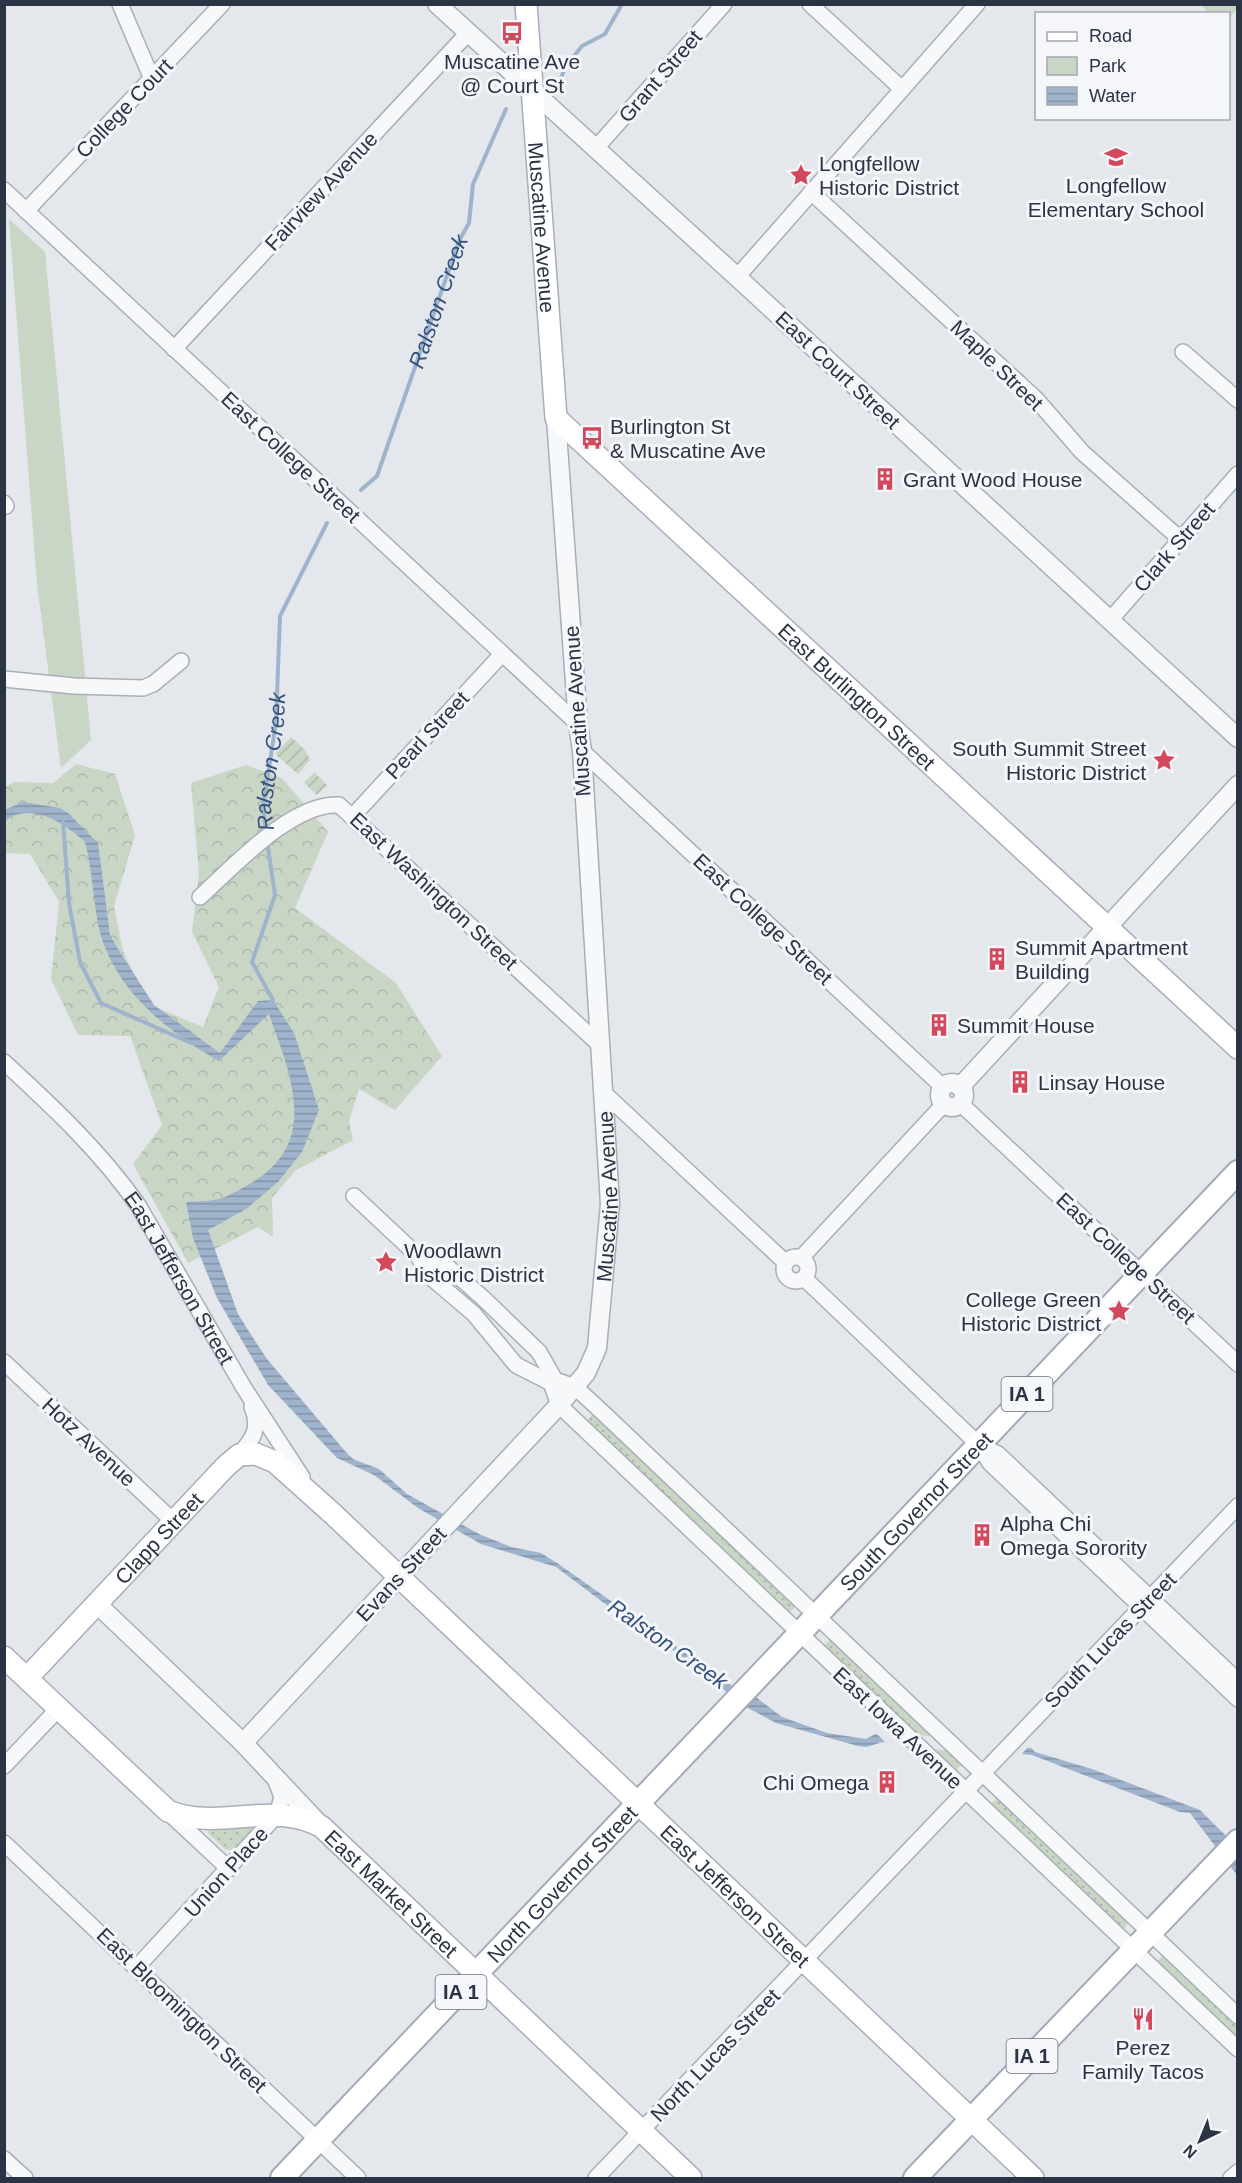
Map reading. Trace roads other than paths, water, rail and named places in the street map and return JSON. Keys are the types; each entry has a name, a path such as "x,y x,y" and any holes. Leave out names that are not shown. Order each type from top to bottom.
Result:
{"main road":[{"name":"Muscatine Avenue","path":"526,4 556,418"},
{"name":"East Burlington Street","path":"556,418 1238,1048"},
{"name":"South Governor Street","path":"818,1616 1238,1172"},
{"name":"East Jefferson Street","path":"239,1455 256,1454 275,1462 333,1514 1033,2178"},
{"name":"Clapp Street","path":"27,1678 239,1455"},
{"name":"North Governor Street","path":"282,2178 798,1634 818,1616"},
{"path":"4,1657 168,1812 195,1820 277,1815 305,1818 322,1827"},
{"name":"East Market Street","path":"322,1827 691,2178"},
{"name":"IA 1","path":"915,2178 1238,1841"}],"street":[{"path":"120,4 152,79"},
{"name":"College Court","path":"26,211 222,4"},
{"name":"East Court Street","path":"437,4 1238,738"},
{"name":"Grant Street","path":"596,148 723,4"},
{"path":"810,4 902,89"},
{"path":"737,277 976,4"},
{"name":"Fairview Avenue","path":"174,349 468,33"},
{"name":"East College Street","path":"4,190 578,724"},
{"name":"Maple Street","path":"812,192 1036,399 1082,452 1180,539"},
{"path":"1183,352 1238,400"},
{"name":"Muscatine Avenue","path":"556,418 578,724 582,751 610,1204 598,1339 593,1361 559,1405"},
{"name":"Clark Street","path":"1110,620 1238,474"},
{"name":"Pearl Street","path":"352,817 502,654"},
{"path":"4,679 74,686 143,688 153,684 181,661"},
{"name":"East College Street","path":"582,751 1238,1364"},
{"path":"794,1261 952,1096 1238,785"},
{"name":"East Washington Street","path":"200,897 276,831 322,806 339,805 600,1045"},
{"name":"East Jefferson Street","path":"4,1062 82,1135 121,1181 244,1388 291,1462 333,1514"},
{"path":"605,1094 794,1261 808,1267 804,1278 979,1445 990,1463 1146,1603 1238,1681"},
{"path":"354,1196 417,1255"},
{"name":"East Iowa Avenue","path":"417,1255 440,1260 527,1339 555,1380 575,1387 1238,2016"},
{"name":"East Iowa Avenue","path":"417,1255 434,1280 474,1314 516,1365 550,1383 559,1405 1132,1951 1238,2049"},
{"name":"Hotz Avenue","path":"4,1362 174,1522"},
{"name":"Clapp Street","path":"239,1455 253,1438 257,1427 256,1416 244,1388"},
{"name":"Evans Street","path":"243,1743 559,1405"},
{"name":"South Lucas Street","path":"983,1774 1238,1506"},
{"path":"1146,1603 1238,1699"},
{"name":"East Market Street","path":"97,1604 243,1743 322,1827"},
{"path":"4,1766 59,1708"},
{"name":"Union Place","path":"137,1967 277,1815 282,1797 278,1784 265,1766"},
{"name":"North Lucas Street","path":"597,2178 983,1774"},
{"path":"168,1812 229,1869"},
{"name":"East Bloomington Street","path":"7,1850 137,1967 358,2178"},
{"path":"4,2159 25,2178"},
{"path":"1232,2178 1238,2172"}],"water":[{"name":"Ralston Creek","path":"23,802 60,808 98,843 110,935 154,1005 220,1053 258,1001 273,1000 294,1033 319,1110 302,1152 278,1182 246,1209 208,1230 238,1314 248,1330 267,1359 353,1459 379,1469 407,1494 479,1534 511,1547 541,1553 729,1684 757,1698 782,1717 827,1733 866,1739 875,1734 1031,1748 1035,1752 1092,1769 1200,1810 1237,1847 1237,1875 1190,1813 1180,1812 1032,1755 883,1742 866,1747 858,1746 776,1723 746,1707 676,1652 640,1630 556,1567 481,1544 418,1508 374,1475 337,1458 268,1385 217,1298 193,1238 186,1202 220,1199 233,1193 273,1166 286,1148 293,1127 294,1106 285,1060 269,1014 219,1061 161,1021 128,987 105,947 98,924 85,842 57,822 36,814 15,815 5,821 4,810"}],"waterway":[{"name":"Ralston Creek","path":"560,80 566,66 582,46 605,34 622,4"},
{"name":"Ralston Creek","path":"361,490 377,476 459,241 469,223 473,184 506,109"},
{"name":"Ralston Creek","path":"266,831 263,808 276,722 280,616 327,523"},
{"name":"Ralston Creek","path":"63,821 69,903 80,962 101,1003 191,1043"},
{"name":"Ralston Creek","path":"267,841 275,895 252,962 273,1000 269,1003"}],"place":[{"name":"Muscatine Ave @ Court St","path":"512,33"},
{"name":"Longfellow Elementary School","path":"1116,157"},
{"name":"Longfellow Historic District","path":"801,175"},
{"name":"Burlington St & Muscatine Ave","path":"592,438"},
{"name":"Grant Wood House","path":"885,479"},
{"name":"South Summit Street Historic District","path":"1164,760"},
{"name":"Summit Apartment Building","path":"997,959"},
{"name":"Summit House","path":"939,1025"},
{"name":"Linsay House","path":"1020,1082"},
{"name":"Woodlawn Historic District","path":"386,1262"},
{"name":"College Green Historic District","path":"1119,1311"},
{"name":"Alpha Chi Omega Sorority","path":"982,1535"},
{"name":"Chi Omega","path":"887,1782"},
{"name":"Perez Family Tacos","path":"1143,2019"}]}
